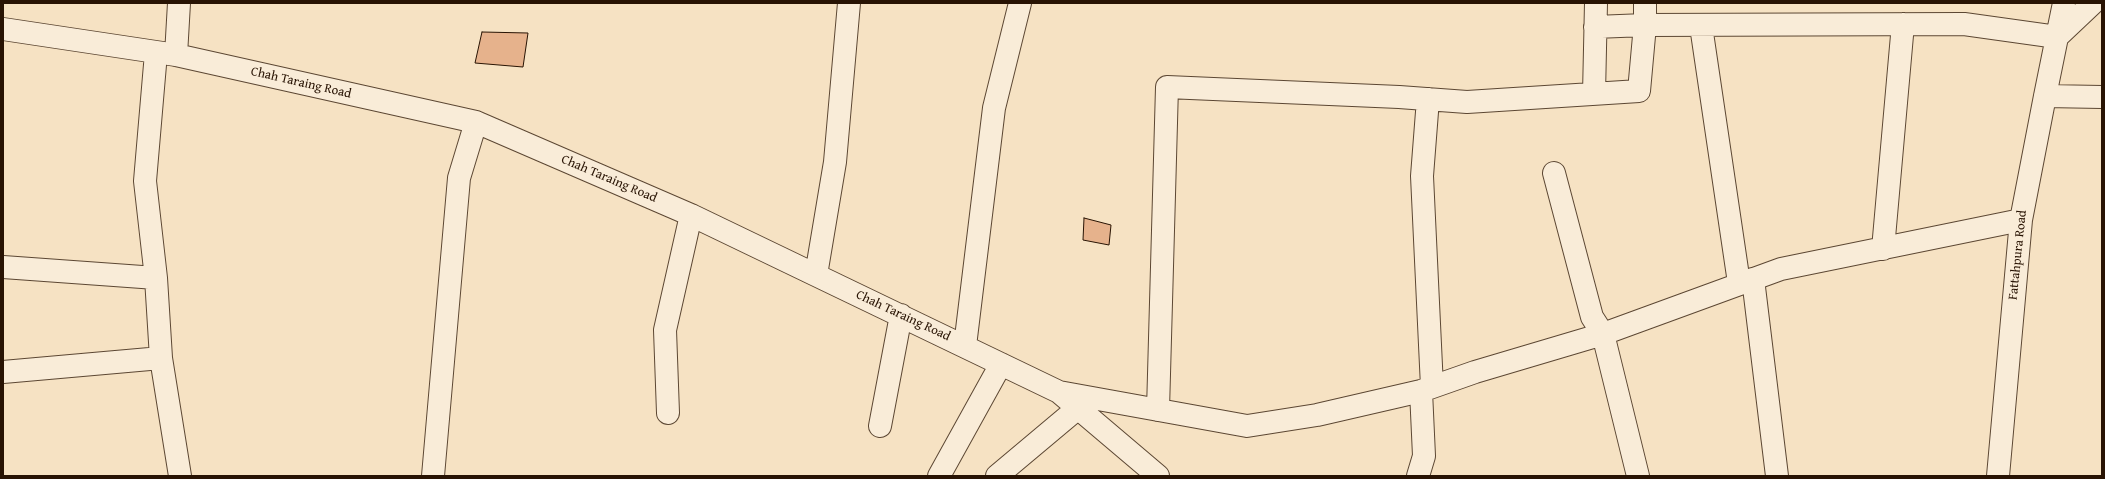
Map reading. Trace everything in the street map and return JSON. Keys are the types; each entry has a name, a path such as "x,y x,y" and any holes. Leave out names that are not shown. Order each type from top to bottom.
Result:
{"street":[{"path":"179,3 166,54 145,181 156,278 161,358 180,476"},
{"path":"816,275 835,162 849,3"},
{"path":"965,346 994,108 1020,3"},
{"path":"1594,94 1596,3"},
{"path":"1158,410 1166,87 1467,102 1639,91 1645,3"},
{"name":"Fattahpura Road","path":"1998,476 2021,220 2064,3"},
{"path":"1595,27 1644,25 1964,24 2057,37 2093,3"},
{"path":"1883,249 1903,24"},
{"path":"1701,26 1746,281 1777,476"},
{"name":"Chah Taraing Road","path":"3,29 166,54 476,122 691,215 1059,392 1158,476"},
{"path":"2045,96 2102,98"},
{"path":"1418,476 1424,456 1426,389 1422,176 1428,99"},
{"path":"433,476 459,178 476,122"},
{"path":"1554,173 1592,317 1603,334 1638,476"},
{"path":"668,413 665,330 691,215"},
{"path":"1059,392 1247,426 1316,415 1426,389 1475,372 1603,334 1781,269 2021,220"},
{"path":"3,267 156,278"},
{"path":"880,426 901,315"},
{"path":"3,372 161,358"},
{"path":"939,476 1001,364"},
{"path":"997,476 1078,408"}],"building":[{"path":"482,32 528,33 523,67 475,63"},
{"path":"1084,218 1111,225 1109,245 1083,240"}]}
